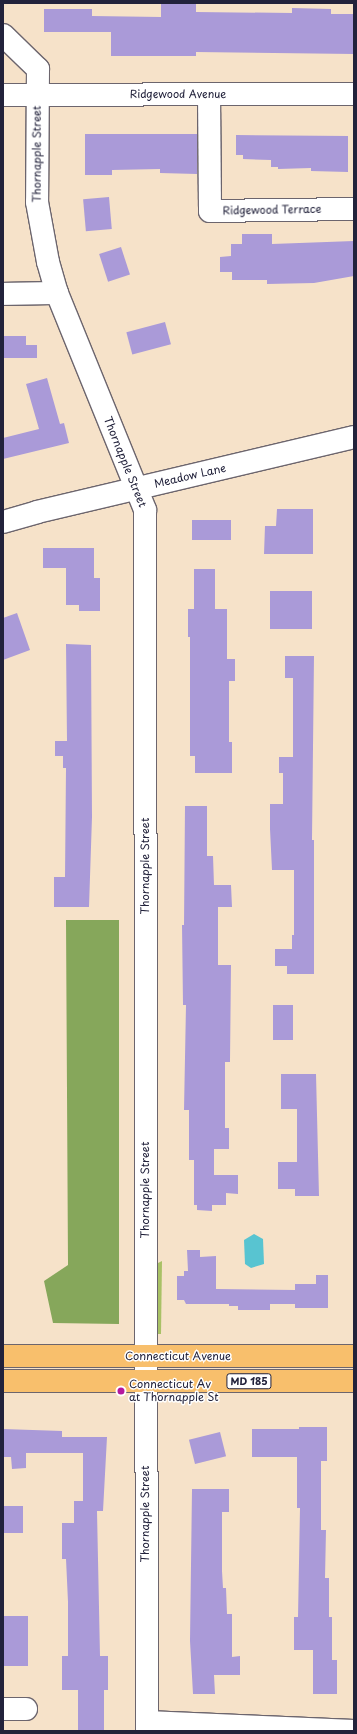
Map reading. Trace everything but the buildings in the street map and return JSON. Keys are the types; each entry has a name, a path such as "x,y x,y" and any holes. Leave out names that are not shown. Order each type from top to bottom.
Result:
{"main road":[{"name":"Connecticut Avenue","path":"3,1356 354,1356"},
{"name":"MD 185","path":"3,1381 354,1381"}],"street":[{"name":"Thornapple Street","path":"3,35 38,69 37,202 48,262 57,294 145,510 145,1381 147,1726"},
{"name":"Ridgewood Terrace","path":"209,94 210,211 354,209"},
{"name":"Ridgewood Avenue","path":"3,95 354,94"},
{"path":"3,294 57,294"},
{"name":"Meadow Lane","path":"3,522 37,512 354,437"},
{"path":"3,1709 26,1709"},
{"path":"147,1726 354,1731"}],"green space":[{"path":"66,920 119,920 119,1324 53,1323 44,1281 68,1265"},
{"path":"162,1261 161,1334 158,1334 158,1263"}],"water":[{"path":"254,1234 263,1239 264,1264 251,1268 245,1264 244,1240"}],"place":[{"name":"Connecticut Av at Thornapple St","path":"121,1391"}]}
